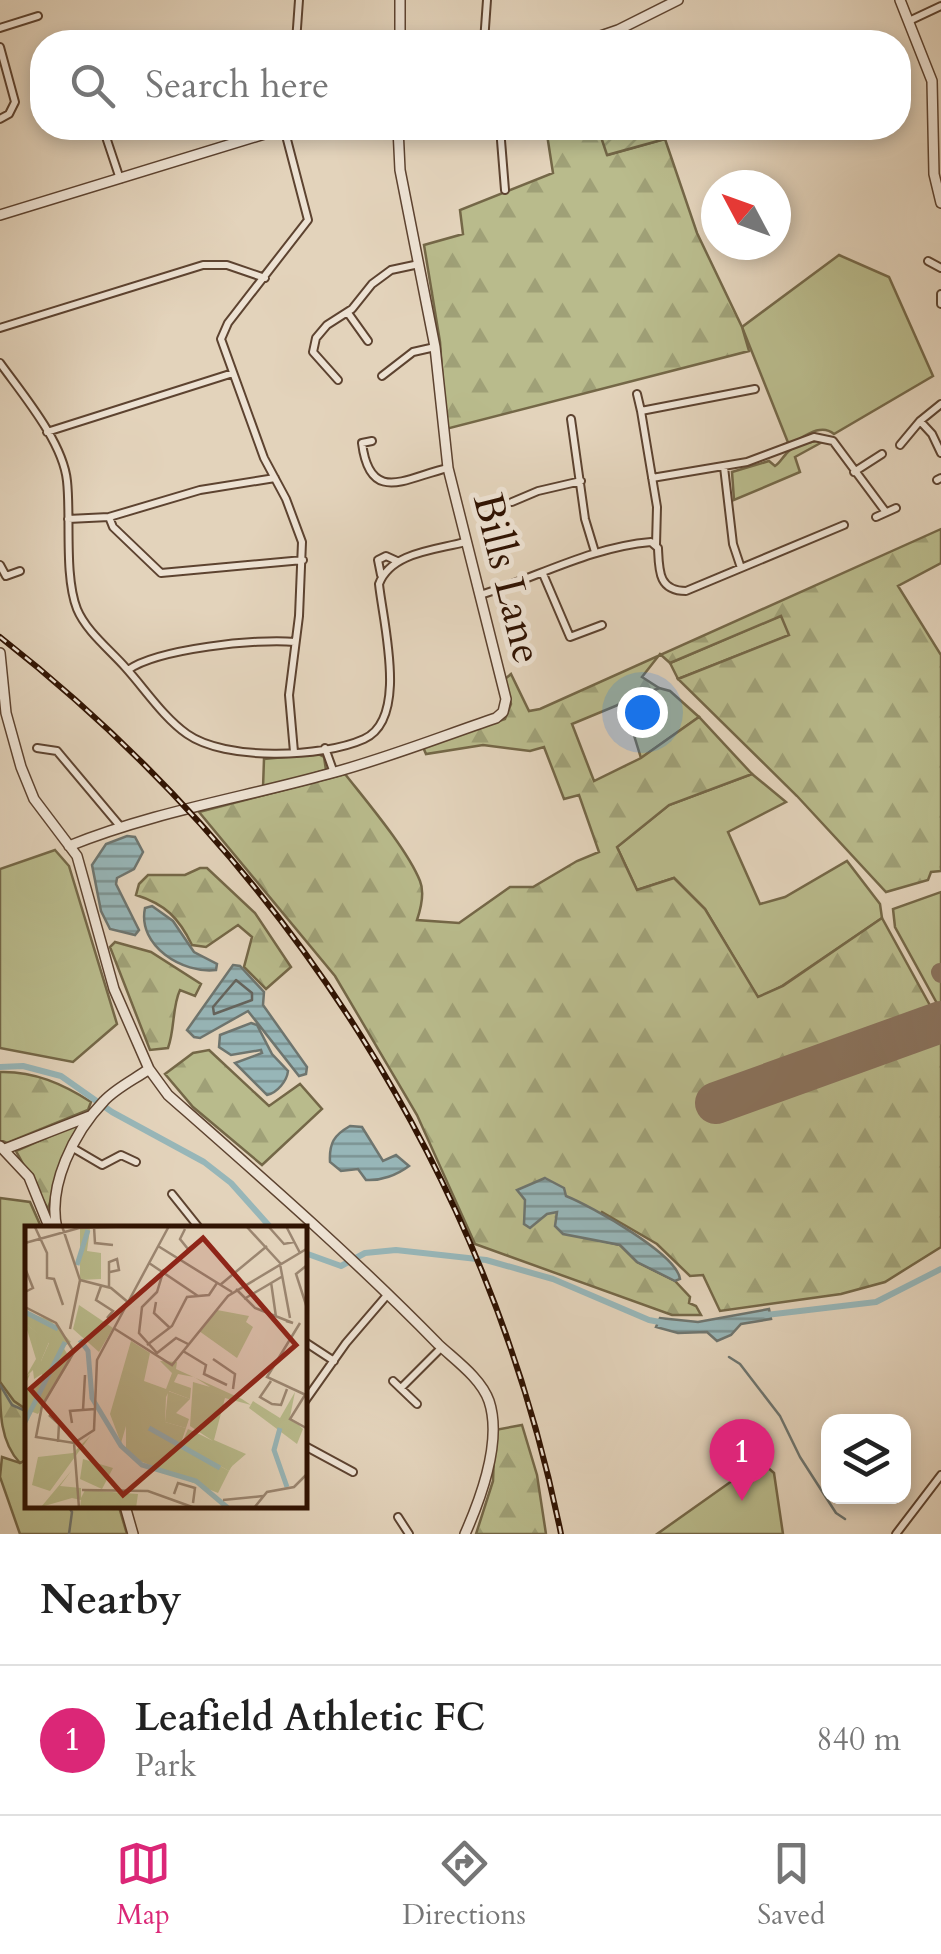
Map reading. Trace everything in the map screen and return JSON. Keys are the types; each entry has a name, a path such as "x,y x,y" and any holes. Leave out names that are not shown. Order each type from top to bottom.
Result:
{"street":[{"path":"297,30 299,0"},
{"path":"400,0 400,30"},
{"path":"485,30 486,0"},
{"path":"611,30 678,0"},
{"path":"900,0 938,100 941,203"},
{"path":"909,20 941,6"},
{"path":"0,28 38,16"},
{"path":"0,47 14,102 9,114 0,119"},
{"path":"107,140 120,179"},
{"path":"0,214 245,140"},
{"path":"287,140 308,220 224,331 222,340 264,458 297,522 303,560 289,695 294,752"},
{"name":"Bills Lane","path":"70,846 120,826 334,773 496,718 503,712 506,699 448,468 436,347 400,170 399,140"},
{"path":"501,140 505,190"},
{"path":"928,262 941,268"},
{"path":"0,328 203,265 227,264 265,278"},
{"path":"338,380 313,352 313,345 327,325 348,313 386,273 421,264"},
{"path":"941,294 941,304"},
{"path":"348,313 368,341"},
{"path":"353,337 361,331"},
{"path":"382,376 413,352 436,347"},
{"path":"0,363 47,432 65,470 76,608 91,630 181,729 196,739 234,752 294,752 359,742 374,734 391,694 378,584 381,576 390,564 465,542"},
{"path":"47,432 233,374"},
{"path":"641,411 749,386"},
{"path":"637,394 659,528 656,545 660,576 676,591 844,526"},
{"path":"900,445 941,404"},
{"path":"920,421 932,434 941,454"},
{"path":"569,424 595,552"},
{"path":"652,478 776,458 814,437 830,438 886,512"},
{"path":"372,442 362,443 365,466 386,484 399,484 419,474 448,468"},
{"path":"854,472 882,454"},
{"path":"724,467 733,544 740,568"},
{"path":"68,519 109,517 200,490 275,478"},
{"path":"516,497 581,482"},
{"path":"876,517 896,508"},
{"path":"109,517 113,527 161,574 303,560"},
{"path":"830,520 834,530"},
{"path":"479,596 622,544 656,545"},
{"path":"0,565 6,576 20,571"},
{"path":"543,574 567,634 574,638 599,630"},
{"path":"128,670 156,656 182,650 295,642"},
{"path":"0,657 6,713 16,754 34,799 70,846 84,876 94,926 114,989 149,1069 168,1095 388,1294 480,1386 490,1403 487,1478 466,1534"},
{"path":"37,748 57,751 120,826"},
{"path":"326,748 334,773"},
{"path":"52,1226 29,1177 2,1147 34,1140 98,1108 149,1069"},
{"path":"53,1226 54,1197 73,1148 98,1108"},
{"path":"73,1148 102,1165 121,1155 136,1162"},
{"path":"172,1194 198,1226"},
{"path":"308,1397 388,1294"},
{"path":"308,1344 334,1361"},
{"path":"401,1388 442,1347"},
{"path":"394,1381 417,1404"},
{"path":"308,1448 353,1472"},
{"path":"896,1534 941,1475"},
{"path":"126,1509 133,1534"},
{"path":"393,1531 400,1521 409,1534"}],"green space":[{"path":"548,140 602,140 608,155 665,140 701,241 701,260 710,260 742,327 749,351 446,429 440,342 424,245 463,234 460,210 553,173"},
{"path":"602,140 661,140 607,155"},
{"path":"839,255 889,277 933,376 834,434 817,430 789,445 742,327"},
{"path":"826,440 795,457 800,472 734,500 732,472 769,461 775,466 794,448"},
{"path":"941,529 941,563 898,586 941,655 941,871 931,872 928,880 886,892 797,796 678,679 789,635 781,616 670,663 661,655"},
{"path":"782,615 790,635 678,679 670,663"},
{"path":"659,656 642,677 659,688 572,724 594,781 641,758 699,717 752,774 669,805 617,847 637,890 674,878 705,909 758,997 783,986 882,918 932,1009 708,1096 720,1117 941,1041 941,1247 885,1282 841,1294 720,1311 703,1275 690,1276 657,1244 602,1212 581,1236 620,1245 637,1262 675,1281 701,1315 672,1315 475,1244 417,1115 335,976 199,812 345,774 414,868 422,890 417,920 459,923 510,887 533,887 599,852 579,795 564,799 544,747 530,751 483,745 426,754 423,747 505,719 511,704 505,679 511,674 529,711"},
{"path":"659,688 670,691 699,717 641,758 628,716 633,712 629,701"},
{"path":"318,754 324,757 326,770 263,788 264,759"},
{"path":"752,774 786,802 728,832 760,904 785,897 847,861 880,904 882,918 758,998 705,909 674,878 637,890 617,847 669,805"},
{"path":"55,850 69,866 117,1024 73,1062 0,1048 0,869"},
{"path":"207,868 255,913 291,967 266,989 244,967 252,937 238,925 206,947 192,945 170,913 136,895 139,884 148,875 185,875"},
{"path":"941,892 941,1041 719,1117 707,1095 939,1007 895,927 893,909"},
{"path":"115,942 151,952 201,984 195,996 180,990 168,1048 150,1050 110,947"},
{"path":"209,1050 269,1106 300,1084 322,1109 262,1165 193,1107 165,1074 193,1053"},
{"path":"0,1072 36,1076 59,1084 91,1102 88,1110 7,1143 0,1140"},
{"path":"75,1125 80,1127 62,1161 48,1209 16,1151"},
{"path":"0,1198 30,1202 41,1226 25,1226 25,1411 12,1405 0,1382"},
{"path":"0,1382 25,1409 25,1460 20,1463 8,1446 1,1415"},
{"path":"522,1425 537,1475 546,1534 476,1534 493,1481 495,1430"},
{"path":"2,1457 20,1463 25,1460 25,1509 120,1509 127,1534 20,1534 0,1477"},
{"path":"760,1461 774,1473 783,1534 657,1534"}],"water":[{"path":"135,837 143,852 134,869 117,878 116,884 139,930 135,935 110,929 101,911 92,865 106,844"},
{"path":"152,906 173,921 194,952 217,964 216,970 177,962 155,945 144,922 145,908"},
{"path":"233,965 240,966 264,992 263,1005 307,1067 306,1074 299,1076 248,1011 200,1038 187,1030"},
{"path":"251,1023 257,1025 272,1054 288,1071 281,1086 267,1095 235,1063 262,1053 261,1050 231,1055 219,1047 220,1035"},
{"path":"350,1126 362,1127 383,1161 396,1155 409,1166 389,1177 372,1180 366,1180 358,1169 341,1171 330,1162 330,1150 336,1136"},
{"path":"545,1178 564,1188 566,1196 649,1244 680,1279 675,1281 637,1262 620,1245 563,1234 555,1226 557,1212 547,1214 530,1228 524,1224 525,1200 517,1190"},
{"path":"769,1309 771,1319 741,1324 731,1335 717,1341 707,1332 678,1333 656,1327 660,1318 698,1322"}],"waterway":[{"path":"0,1067 23,1066 61,1076 112,1112 204,1162 231,1183 269,1226"},
{"path":"308,1254 341,1266 365,1253 396,1250 486,1260 553,1279 649,1320 665,1323"},
{"path":"766,1315 876,1302 941,1269"},
{"path":"729,1357 740,1364 780,1416 800,1457 836,1513 845,1519"},
{"path":"0,1385 12,1405 25,1411"},
{"path":"69,1534 70,1509"}],"runway":[{"path":"716,1103 941,1022"}],"railway":[{"path":"0,637 103,725 198,821 284,925 361,1036 427,1152 483,1275 528,1402 561,1534"}],"place":[{"name":"Leafield Athletic FC","path":"742,1501"}]}
